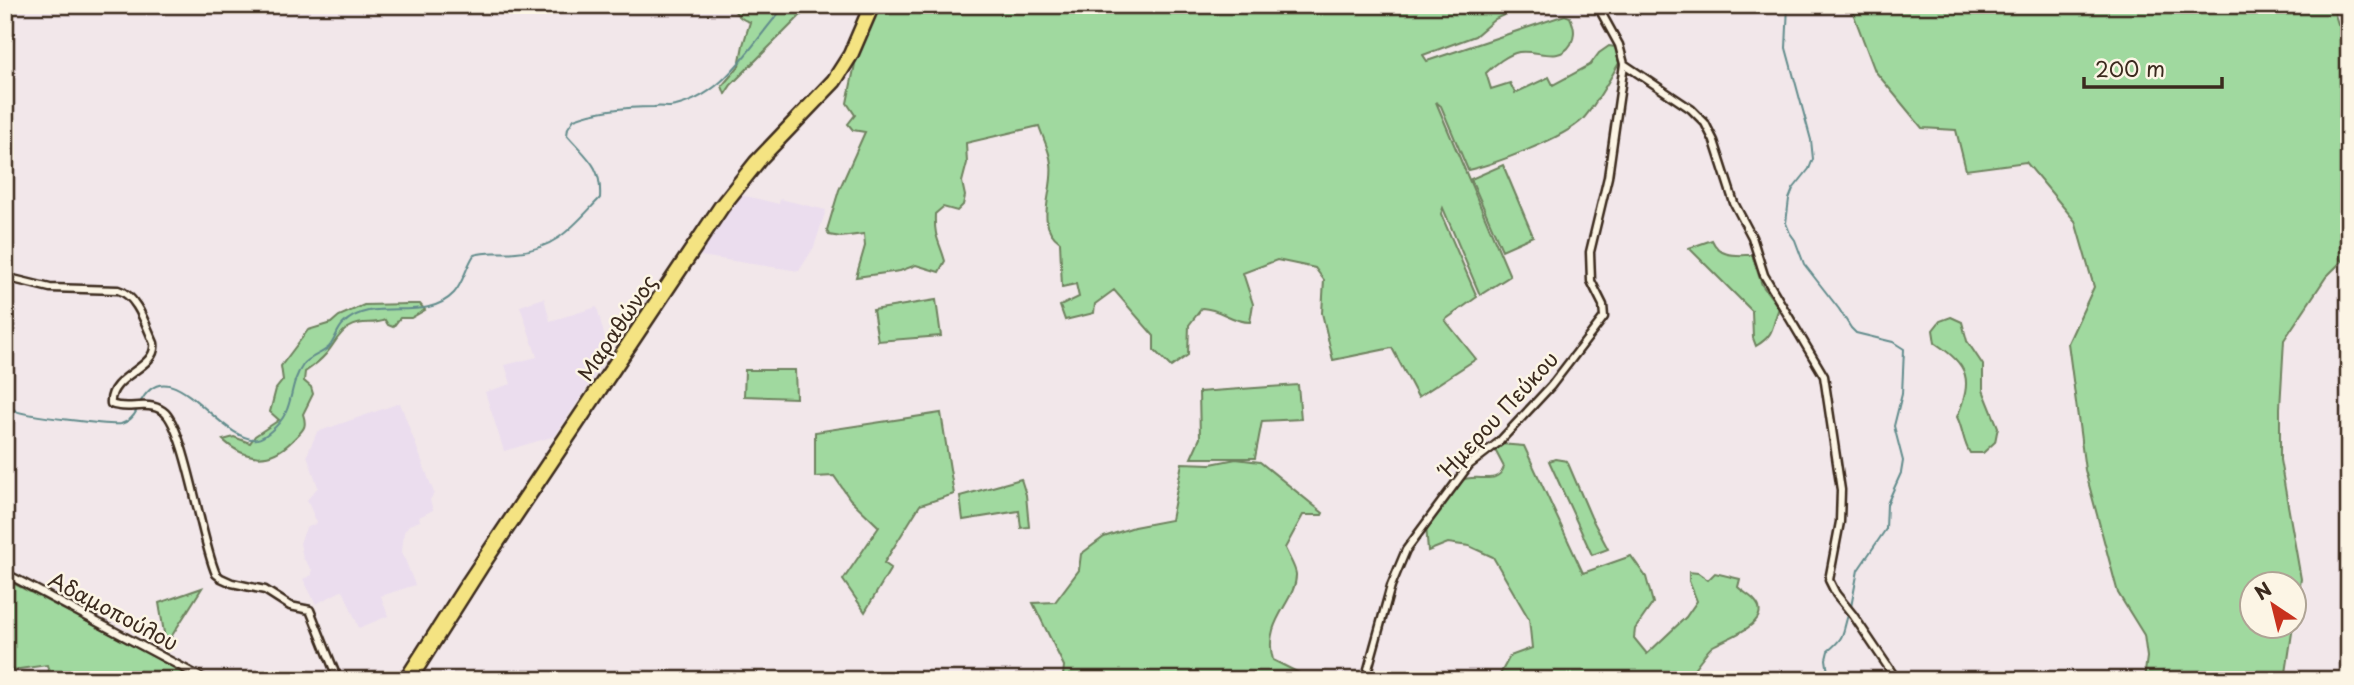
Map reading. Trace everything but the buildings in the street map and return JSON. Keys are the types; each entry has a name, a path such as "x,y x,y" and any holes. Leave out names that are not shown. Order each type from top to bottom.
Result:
{"main road":[{"name":"Μαραθώνος","path":"403,680 727,194 838,70 869,5"},
{"name":"Μαραθώνος","path":"412,680 483,568 724,208 751,173 818,104 843,73 860,42 875,5"}],"street":[{"name":"Ήμερου Πεύκου","path":"1365,680 1397,566 1406,550 1469,465 1499,442 1551,386 1604,317 1603,305 1591,281 1590,252 1608,177 1624,64 1619,45 1597,5"},
{"path":"1624,64 1691,109 1705,123 1714,141 1734,203 1752,237 1764,275 1824,376 1841,490 1840,522 1829,580 1897,680"},
{"path":"5,277 43,288 107,289 126,293 134,303 155,346 151,358 126,377 110,398 111,404 141,405 165,412 177,429 217,576 232,583 265,590 287,604 310,610 338,680"},
{"name":"Αδαμοπούλου","path":"5,573 206,680"}],"shaded area":[{"path":"737,194 779,204 780,199 826,210 814,247 799,271 694,255"},
{"path":"544,298 550,321 597,307 609,354 555,436 504,451 485,392 511,384 505,365 537,357 520,306"},
{"path":"400,403 434,493 430,500 433,510 419,517 420,521 409,525 404,532 402,552 415,585 381,596 388,616 359,628 343,590 316,604 303,579 312,575 312,570 303,558 300,543 306,528 317,523 307,500 318,487 307,455 317,432"}],"green space":[{"path":"731,5 811,5 725,94 722,86 739,66 750,22 739,16"},
{"path":"878,5 1525,5 1495,19 1475,36 1423,55 1427,61 1565,15 1570,17 1574,30 1573,40 1566,50 1554,55 1519,52 1510,55 1486,73 1491,89 1510,83 1515,93 1549,77 1553,85 1590,65 1599,53 1609,46 1615,47 1619,63 1593,106 1574,126 1528,149 1468,170 1441,106 1436,102 1510,276 1480,295 1443,208 1441,214 1477,297 1445,320 1476,359 1418,397 1392,348 1333,360 1322,313 1324,280 1315,268 1277,260 1243,273 1253,304 1250,322 1202,308 1189,325 1188,355 1171,367 1154,350 1154,336 1114,290 1095,304 1094,313 1065,320 1060,306 1079,297 1076,284 1062,287 1060,242 1052,234 1046,216 1050,159 1039,126 966,143 967,163 962,182 965,196 963,205 957,211 943,207 935,214 936,234 945,261 939,272 916,265 900,271 856,277 865,246 864,234 841,237 829,235 827,230 839,190 865,132 853,130 848,124 855,115 847,103 855,64"},
{"path":"1850,5 2332,5 2338,24 2349,38 2349,254 2326,277 2284,340 2280,460 2299,570 2238,570 2238,640 2291,640 2285,680 2144,680 2147,657 2144,635 2118,593 2085,470 2068,343 2094,287 2075,221 2026,162 1966,170 1956,130 1922,128 1875,71"},
{"path":"1503,165 1533,236 1502,250 1471,179"},
{"path":"1712,240 1724,253 1752,255 1762,285 1779,308 1770,334 1756,346 1752,311 1689,248"},
{"path":"936,300 941,336 878,341 873,310"},
{"path":"420,304 425,310 411,318 400,318 393,327 385,320 348,328 324,357 305,372 304,381 311,387 313,394 303,414 304,426 301,432 284,448 258,457 240,452 223,440 234,437 250,443 255,436 279,420 270,412 276,389 283,380 281,366 308,330 331,323 339,316 364,305"},
{"path":"1951,317 1962,322 1967,341 1983,365 1983,390 1998,427 1995,442 1983,453 1970,453 1957,417 1965,393 1965,374 1955,359 1935,343 1933,330 1940,321"},
{"path":"745,370 795,370 796,398 744,396"},
{"path":"1298,385 1301,419 1262,421 1255,458 1191,458 1200,438 1199,392"},
{"path":"941,413 954,494 920,505 884,563 891,568 865,612 843,580 879,527 850,499 834,476 815,477 815,432"},
{"path":"1500,444 1524,446 1583,573 1631,556 1646,577 1653,603 1635,629 1634,638 1647,654 1686,617 1697,601 1689,581 1689,572 1698,573 1708,580 1715,573 1740,579 1738,587 1755,601 1759,609 1758,616 1746,629 1713,646 1687,680 1497,680 1510,656 1532,648 1529,619 1493,557 1469,546 1448,543 1428,551 1426,525 1447,494 1460,481 1491,478 1501,473 1504,467 1494,448"},
{"path":"1236,459 1260,462 1323,513 1303,515 1285,548 1296,574 1295,584 1272,634 1273,660 1299,673 1300,680 1096,680 1094,676 1063,676 1064,666 1033,603 1055,602 1079,570 1081,554 1104,537 1134,527 1171,520 1182,463 1211,464"},
{"path":"1549,461 1567,461 1608,549 1592,555"},
{"path":"1021,479 1026,495 1029,527 1021,528 1019,511 963,520 960,496"},
{"path":"5,579 196,678 195,680 51,680 47,665 5,671"},
{"path":"202,588 166,645 159,603"}],"waterway":[{"path":"139,405 151,389 165,384 180,389 227,427 243,436 257,439 264,436 285,415 294,382 303,365 329,347 341,326 355,315 383,309 428,307 442,302 457,289 474,255 516,252 543,246 564,234 582,217 600,198 600,187 592,163 567,135 574,119 613,110 670,107 690,102 722,81 786,5"},
{"path":"1788,5 1786,48 1811,140 1813,159 1809,169 1793,189 1786,223 1804,264 1851,328 1856,333 1893,342 1904,349 1902,394 1894,426 1903,461 1901,473 1887,504 1886,529 1858,570 1851,607"},
{"path":"5,398 14,410 22,413 102,423 121,424 130,419 137,410"},
{"path":"1829,680 1826,659 1828,651 1841,638 1849,612"}]}
